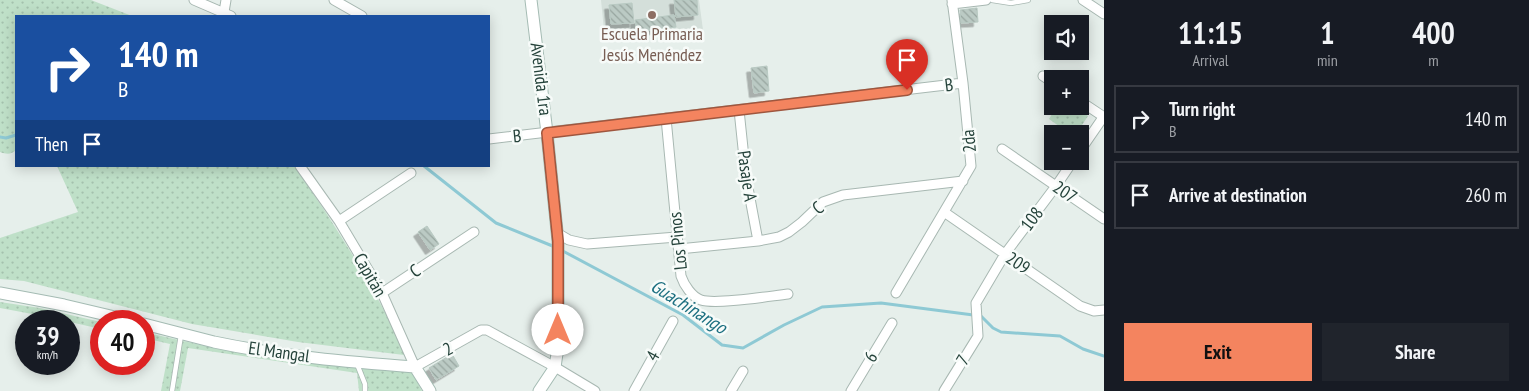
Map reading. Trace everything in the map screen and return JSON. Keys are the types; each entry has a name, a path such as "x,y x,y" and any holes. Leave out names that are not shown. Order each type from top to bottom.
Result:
{"street":[{"path":"194,0 227,14 226,0"},
{"path":"334,0 360,15"},
{"name":"Avenida 1ra","path":"531,0 558,237 558,347 555,366"},
{"path":"952,2 986,0"},
{"path":"1083,0 1104,14"},
{"name":"2da","path":"896,293 971,166 963,83 952,2"},
{"name":"B","path":"490,139 963,83"},
{"path":"1089,106 1104,116 1089,138"},
{"name":"Pasaje A","path":"739,110 746,177 758,241"},
{"name":"Los Pinos","path":"666,118 683,281 692,293 701,300 715,301 788,294"},
{"name":"207","path":"1002,149 1104,219"},
{"name":"Capitán","path":"301,167 339,220 382,293 416,367 430,391"},
{"name":"108","path":"978,327 976,303 1005,254 1067,170"},
{"path":"339,220 411,173"},
{"name":"C","path":"679,249 779,237 802,222 823,202 843,195 963,180"},
{"name":"209","path":"944,212 1080,306 1094,311 1104,310"},
{"name":"C","path":"382,293 474,232"},
{"path":"558,237 587,244 678,237"},
{"path":"0,293 90,310"},
{"name":"4","path":"634,391 673,321"},
{"name":"6","path":"851,391 892,323"},
{"name":"El Mangal","path":"155,327 215,342 258,349 357,363 416,367"},
{"name":"7","path":"944,391 978,336 978,327"},
{"name":"2","path":"416,367 481,330 487,330 555,366"},
{"path":"539,391 555,366 595,391"},
{"path":"731,391 743,371"}],"lane":[{"path":"992,0 1011,3 1028,0"},
{"path":"172,391 182,334"},
{"path":"357,363 365,384 365,391"}],"shaded area":[{"name":"Escuela Primaria Jesús Menéndez","path":"601,0 699,0 703,30 605,40"}],"green space":[{"path":"0,0 91,0 129,15 15,15 15,151 8,154 0,152"},
{"path":"1051,115 1088,116 1082,125 1057,125 1049,119"},
{"path":"57,167 295,167 325,211 367,279 405,351 404,355 298,342 192,324 155,315 155,310 137,310 24,281 0,279 0,238 78,212"},
{"path":"0,302 49,310 15,311 0,308"},
{"path":"80,317 90,319 90,327 80,324"},
{"path":"155,335 218,349 412,372 422,391 359,391 357,373 188,348 180,391 161,391 170,344 155,341"}],"building":[{"path":"674,0 697,0 698,15 676,17"},
{"path":"632,3 634,23 611,24 609,5"},
{"path":"977,8 978,22 961,23 960,10"},
{"path":"674,15 676,27 637,32 635,20"},
{"path":"767,66 769,91 754,93 751,68"},
{"path":"427,226 439,244 430,250 418,232"},
{"path":"452,354 459,366 436,380 429,368"}],"waterway":[{"name":"Guachinango","path":"0,137 6,138 15,135"},
{"name":"Guachinango","path":"425,167 496,223 555,247"},
{"name":"Guachinango","path":"561,250 683,315 722,345 743,348 784,325 822,307 881,303 981,316 993,328 1001,332 1060,336 1083,349 1104,356"}],"place":[{"name":"Escuela Primaria Jesús Menéndez","path":"652,15"}],"route":[{"path":"558,330 558,241 547,133 907,90"}]}
